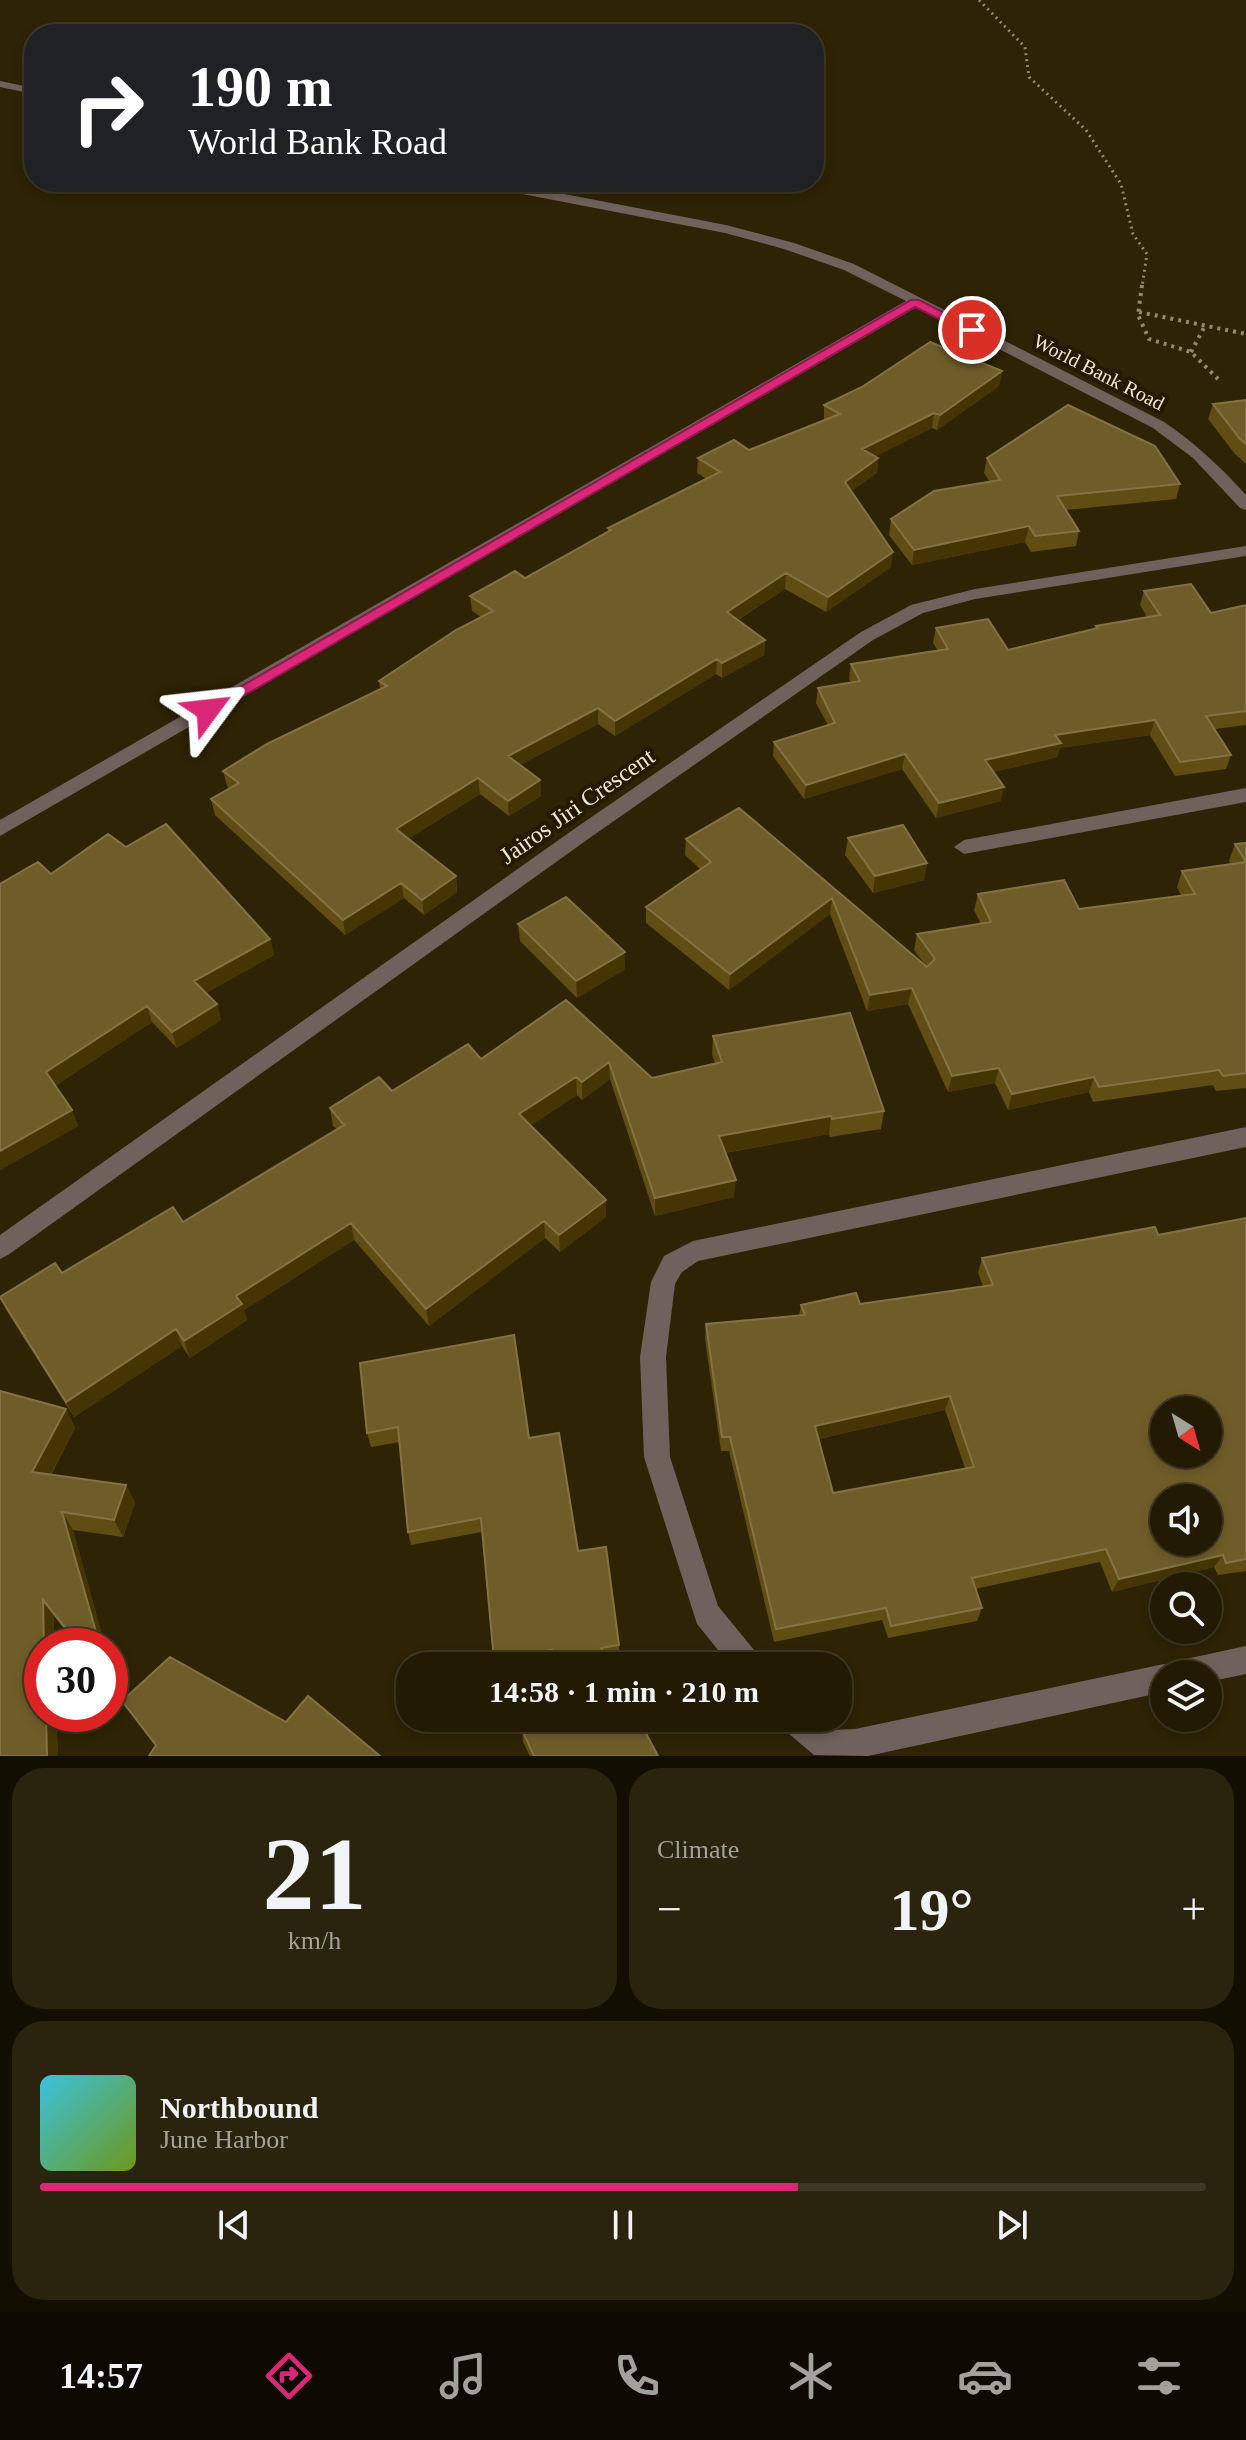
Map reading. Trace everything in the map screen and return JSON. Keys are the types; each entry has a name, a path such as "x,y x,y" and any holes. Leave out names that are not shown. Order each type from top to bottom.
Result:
{"street":[{"path":"0,84 24,89"},
{"name":"World Bank Road","path":"533,192 726,229 849,267 1143,415 1178,436 1212,464 1246,505"},
{"path":"0,829 915,302"},
{"name":"Jairos Jiri Crescent","path":"0,1248 508,886 867,636 917,609 975,594 1246,551"},
{"path":"964,847 1246,795"},
{"path":"738,1652 707,1614 657,1457 653,1357 663,1282 673,1264 693,1252 1246,1137"},
{"path":"1222,1665 1246,1660"},
{"path":"809,1732 824,1745 855,1744 1150,1681"}],"path":[{"path":"979,0 1025,47 1029,77 1086,130 1121,184 1133,234 1147,254 1139,312 1149,339 1191,352 1218,379"},
{"path":"1139,312 1246,334"},
{"path":"1191,352 1206,324"}],"building":[{"path":"930,342 1002,371 940,415 934,413 862,449 878,458 845,482 893,552 828,597 786,573 727,612 765,640 722,663 717,659 615,721 598,708 508,756 540,780 508,801 478,778 396,829 456,876 422,900 401,883 343,920 211,799 239,783 223,771 267,744 387,686 379,681 456,630 493,611 470,596 515,571 525,578 611,530 608,528 720,472 698,458 734,440 749,450 840,414 824,405 862,387"},
{"path":"1246,400 1246,444 1213,404"},
{"path":"1068,405 1155,446 1180,484 1057,496 1079,531 1035,536 1029,526 914,550 891,519 934,491 1000,480 987,458"},
{"path":"1191,584 1211,613 1246,605 1246,711 1206,716 1231,755 1180,762 1155,720 1055,735 1061,743 985,760 1004,787 939,803 905,754 806,785 774,742 835,723 818,688 860,681 851,664 948,649 936,628 988,619 1008,650 1098,628 1096,626 1160,615 1144,591"},
{"path":"739,808 927,967 935,959 917,934 991,922 978,894 1064,880 1079,909 1195,894 1182,871 1246,862 1246,1073 1223,1076 1219,1070 1099,1087 1094,1077 1012,1094 999,1068 952,1076 912,988 870,995 832,898 730,974 646,907 711,862 686,839"},
{"path":"166,824 270,939 194,981 217,1004 172,1032 147,1006 46,1072 72,1110 0,1151 0,884 38,862 51,874 108,834 126,847"},
{"path":"903,825 927,863 875,876 848,838"},
{"path":"1246,843 1246,862 1235,844"},
{"path":"566,897 625,952 576,981 518,924"},
{"path":"566,1000 652,1078 722,1062 713,1036 850,1013 884,1111 832,1119 831,1116 719,1136 736,1180 655,1198 609,1062 582,1082 576,1077 519,1114 606,1200 559,1235 544,1221 426,1309 351,1223 236,1296 242,1304 184,1341 176,1329 66,1402 0,1297 55,1263 62,1273 173,1207 183,1222 344,1125 330,1108 379,1077 392,1091 468,1044 481,1059"},
{"path":"1246,1218 1246,1559 1226,1563 1222,1555 1222,1484 1150,1484 1150,1556 1219,1556 1119,1579 1106,1549 972,1578 982,1608 891,1626 886,1608 776,1629 730,1437 722,1437 706,1324 805,1315 801,1305 856,1293 860,1304 993,1285 982,1258 1155,1227 1158,1235","holes":["950,1396 974,1467 833,1493 815,1426"]},
{"path":"514,1335 529,1438 559,1433 578,1551 606,1547 619,1645 601,1648 603,1652 493,1652 481,1518 408,1532 398,1427 367,1433 360,1363"},
{"path":"0,1391 66,1409 32,1472 126,1485 114,1520 62,1512 95,1628 66,1628 43,1600 44,1628 24,1628 24,1732 46,1732 47,1756 0,1756"},
{"path":"170,1657 286,1722 308,1696 380,1756 149,1756 156,1745 128,1709 128,1696"},
{"path":"523,1732 645,1732 658,1756 534,1756"}],"route":[{"path":"208,710 915,302 972,330"}]}
